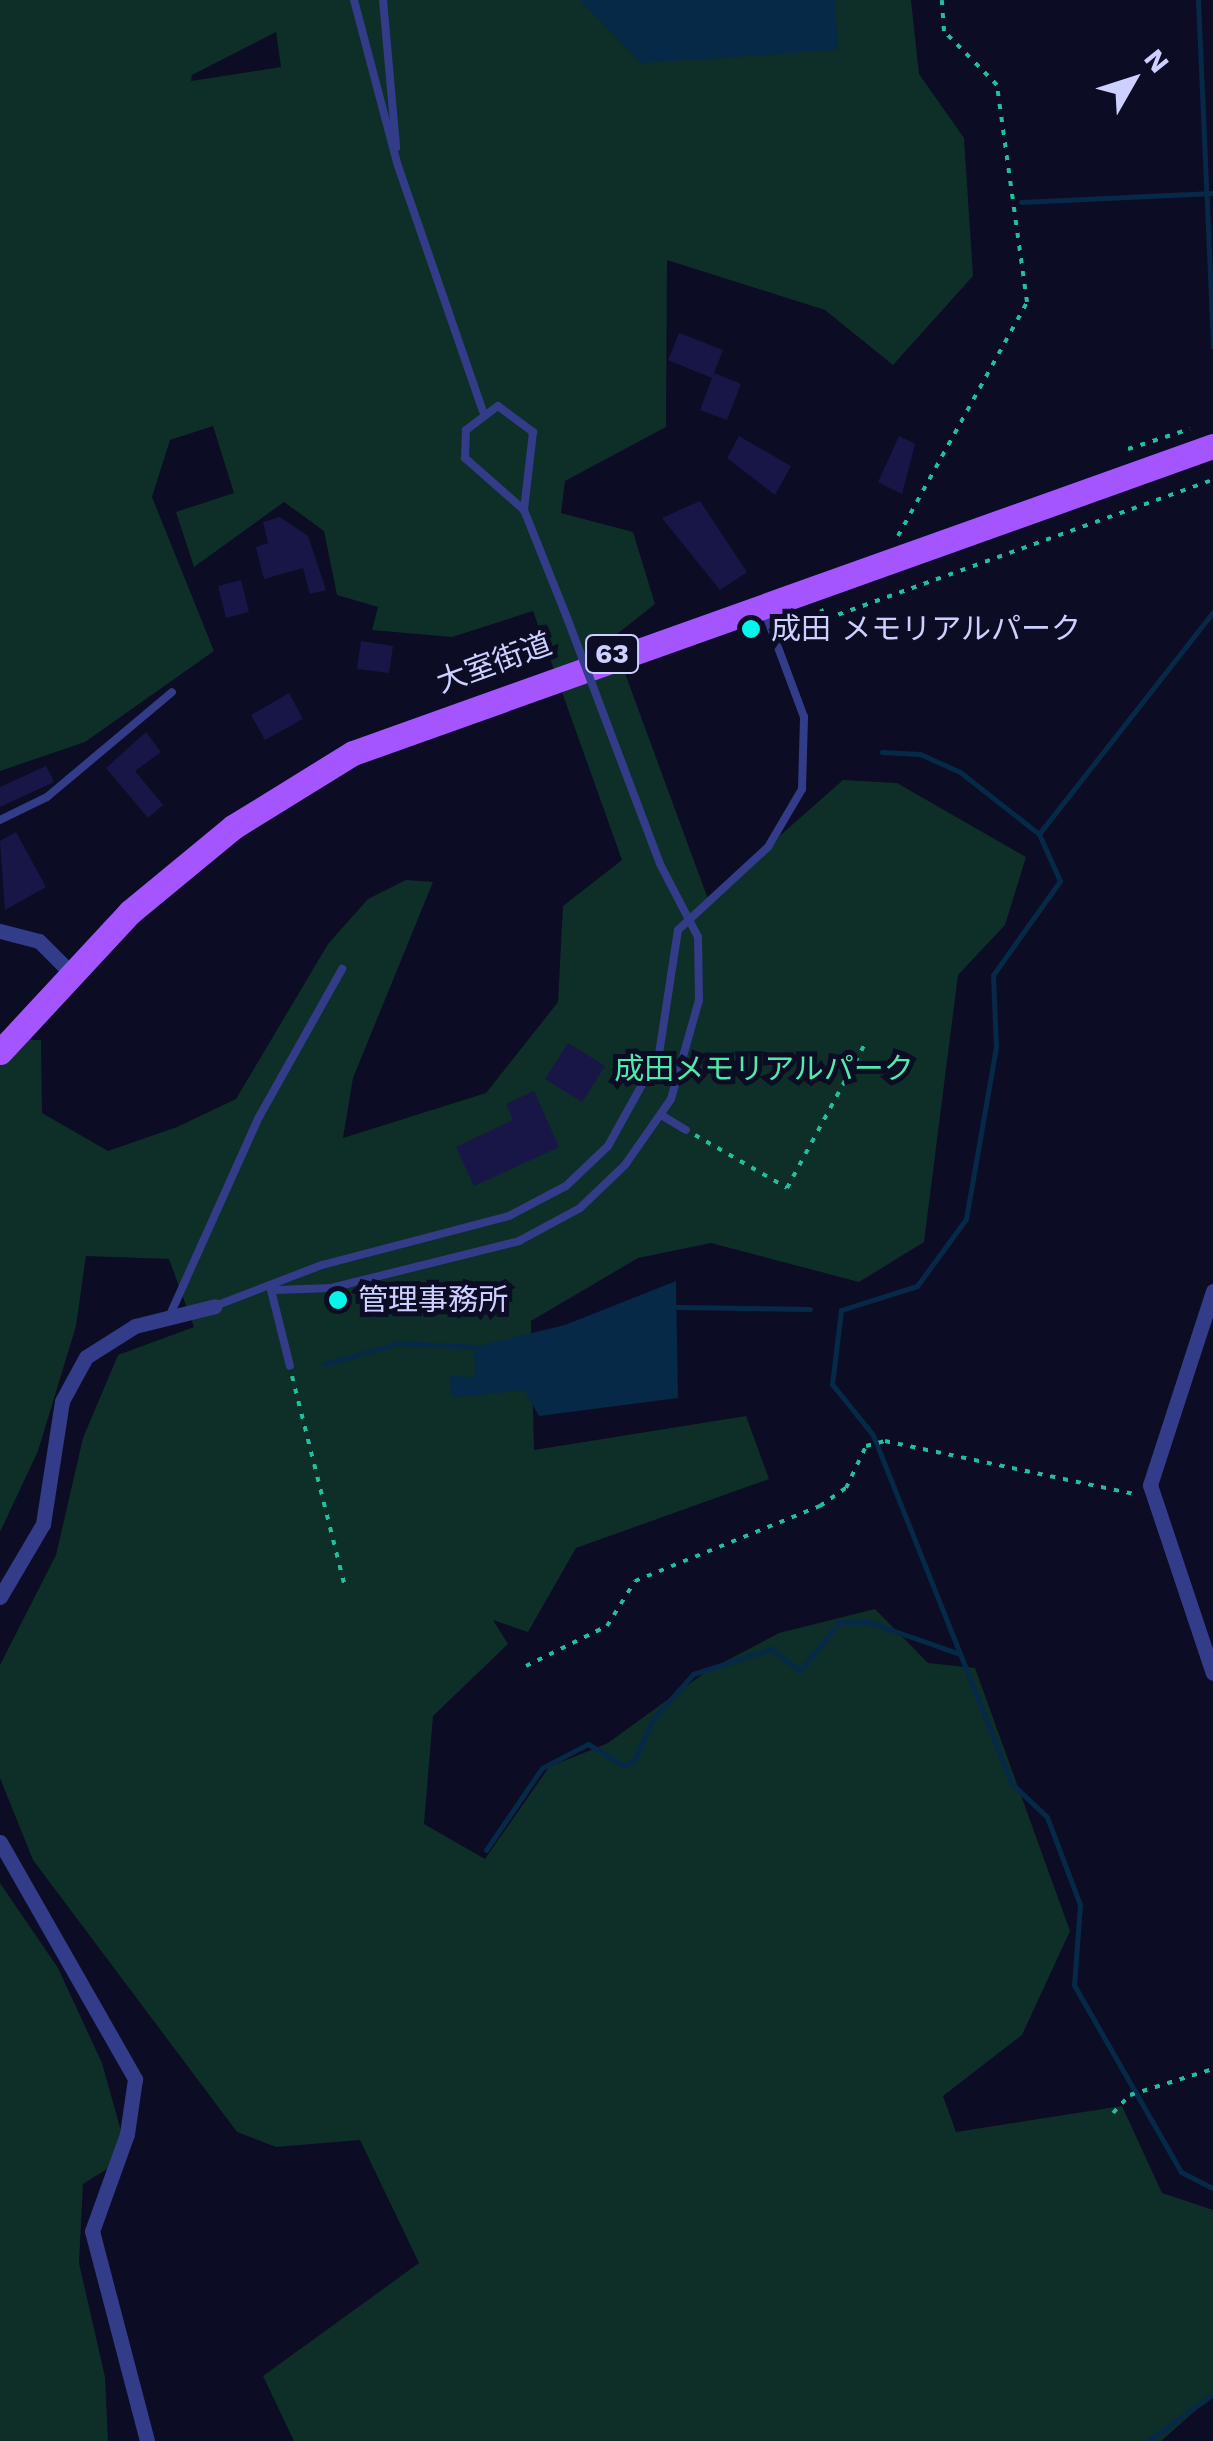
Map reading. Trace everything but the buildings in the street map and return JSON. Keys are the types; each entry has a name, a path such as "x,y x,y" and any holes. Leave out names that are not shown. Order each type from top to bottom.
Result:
{"main road":[{"name":"大室街道","path":"0,1052 72,974 218,839 352,753 896,558 1204,437"}],"street":[{"path":"0,930 39,941 72,974"},
{"path":"1213,1291 1156,1455 1152,1495 1213,1673"},
{"path":"0,1596 43,1524 69,1380 109,1337 215,1306"},
{"path":"0,1842 135,2079 127,2134 92,2231 147,2441"}],"lane":[{"path":"354,0 398,166 484,412"},
{"path":"383,0 398,166"},
{"path":"271,1290 331,1288 519,1241 605,1187 661,1115 700,1000 698,937 685,920 660,864 524,510 465,458 466,430 484,412 514,410 533,432 524,510"},
{"path":"215,1306 271,1290 322,1265 509,1216 590,1166 623,1127 660,1054 685,920 768,848 802,789 804,718 762,603"},
{"path":"0,820 47,797 172,692"},
{"path":"169,1317 259,1116 342,969"},
{"path":"661,1115 686,1130"},
{"path":"271,1290 290,1366"}],"path":[{"path":"896,558 899,531 939,477 946,444 1028,302 996,85 944,31 942,0"},
{"path":"1128,449 1204,437"},
{"path":"810,586 826,619 1213,480"},
{"path":"686,1130 788,1188 866,1042"},
{"path":"290,1366 345,1587"},
{"path":"526,1666 607,1626 634,1581 820,1506 846,1488 866,1446 885,1441 1111,1495 1152,1495"},
{"path":"1113,2113 1130,2095 1152,2092 1213,2070"}],"green space":[{"name":"成田メモリアルパーク","path":"0,0 911,0 919,74 964,138 973,276 893,365 825,310 667,260 666,427 565,481 561,513 633,532 655,604 612,638 708,899 843,780 897,783 1026,857 1005,925 958,975 924,1242 859,1282 711,1243 638,1258 531,1321 534,1450 746,1416 769,1479 576,1548 528,1632 493,1620 508,1644 433,1716 424,1824 485,1859 549,1767 608,1743 707,1671 779,1633 875,1609 928,1663 975,1668 1070,1931 1022,2035 943,2096 956,2132 1122,2106 1162,2193 1213,2210 1213,2395 1161,2441 294,2441 263,2376 419,2263 360,2140 276,2147 237,2132 33,1860 0,1778 0,1665 56,1555 83,1438 118,1355 194,1327 169,1259 86,1256 76,1326 38,1451 0,1532 0,1040 41,1040 42,1113 108,1151 177,1127 236,1099 328,944 368,899 406,880 433,882 353,1078 343,1138 486,1093 558,1002 563,906 622,860 533,611 452,637 372,630 378,607 337,595 324,531 284,502 194,567 176,512 234,493 213,426 170,440 152,497 214,651 85,742 0,771","holes":["276,32 281,67 191,81 192,75"]},
{"path":"0,1883 58,1968 102,2063 128,2156 83,2184 79,2263 105,2377 108,2441 0,2441"}],"water":[{"path":"580,0 835,0 838,50 641,63"},
{"path":"676,1281 678,1398 539,1416 524,1390 452,1398 449,1375 475,1378 474,1347 565,1325"}],"waterway":[{"path":"1198,0 1213,347"},
{"path":"1021,202 1213,193"},
{"path":"1213,612 1039,834 1060,881 993,975 996,1047 966,1219 917,1286 841,1310 832,1384 873,1435 1012,1784 1047,1817 1080,1905 1074,1985 1181,2172 1213,2188"},
{"path":"882,752 920,754 960,772 1039,834"},
{"path":"677,1307 810,1309"},
{"path":"325,1364 398,1343 474,1347"},
{"path":"486,1850 542,1768 588,1744 624,1766 634,1761 651,1722 693,1674 771,1649 800,1671 839,1622 869,1622 957,1653"},
{"path":"1148,2441 1213,2394"}],"place":[{"name":"成田 メモリアルパーク","path":"751,629"},
{"name":"管理事務所","path":"338,1300"}]}
